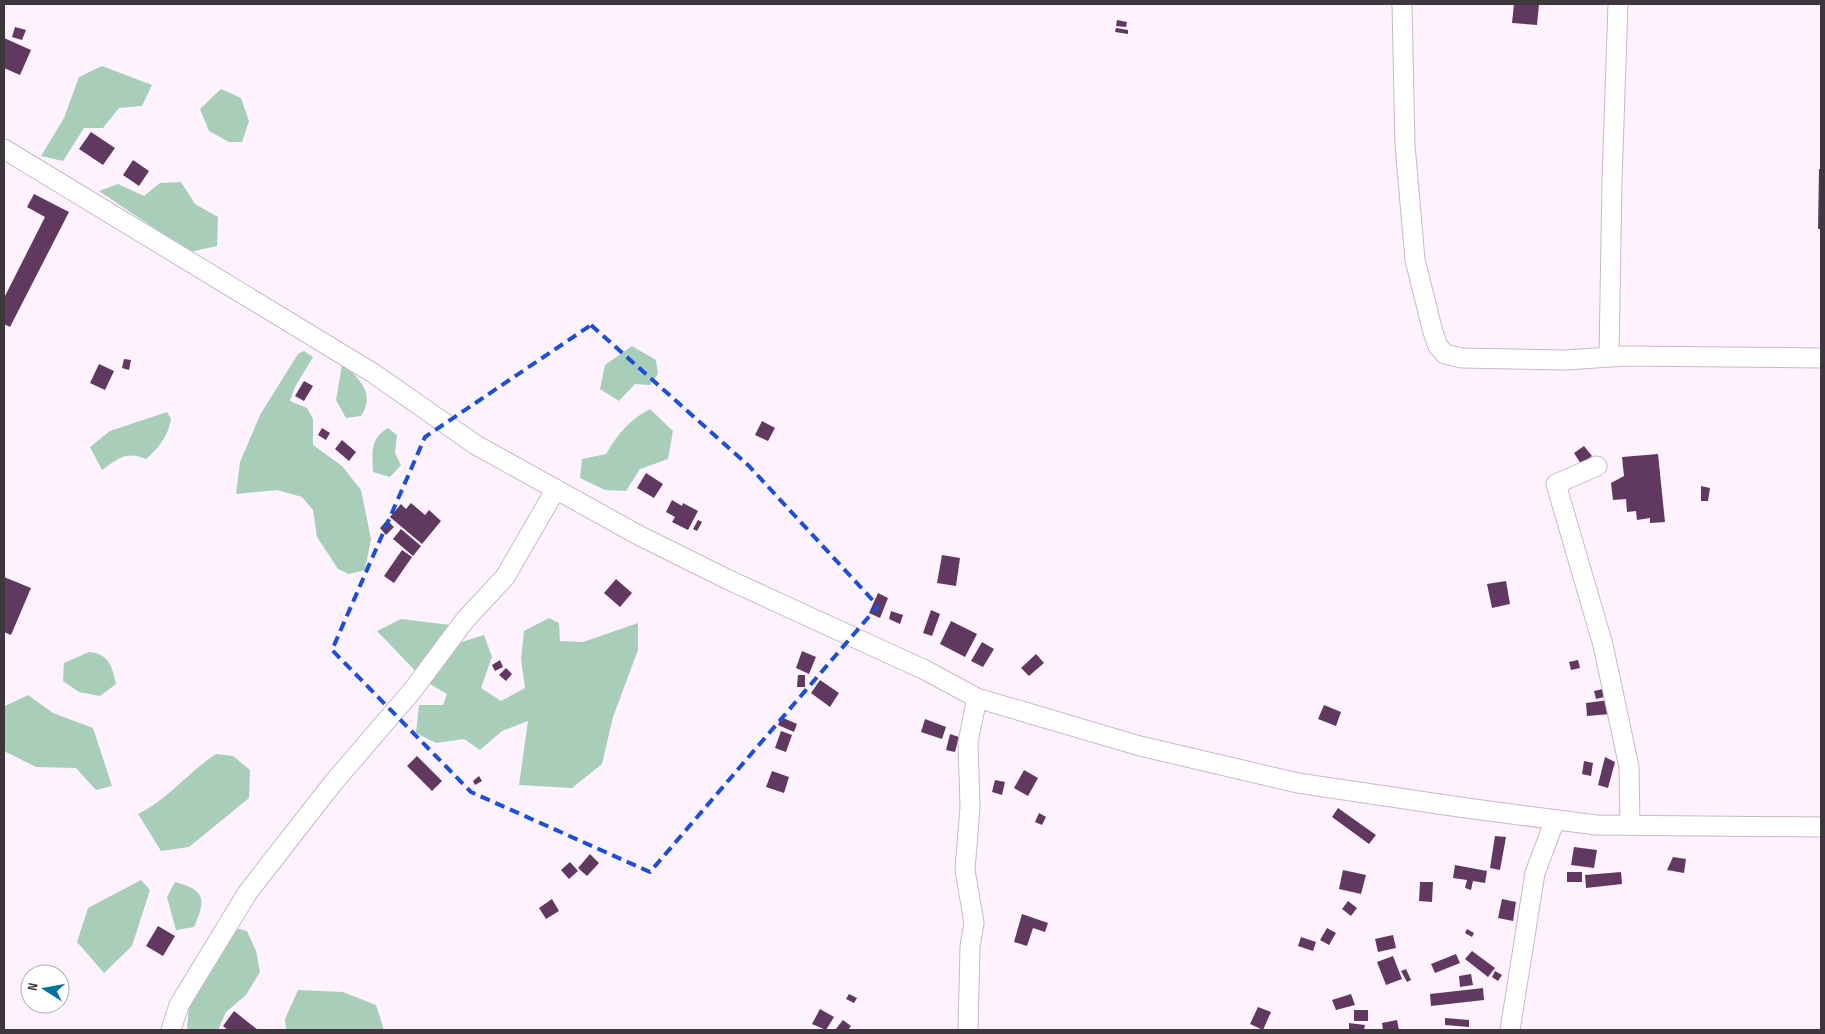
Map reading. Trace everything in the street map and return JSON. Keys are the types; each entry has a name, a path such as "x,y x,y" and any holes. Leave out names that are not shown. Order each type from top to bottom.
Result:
{"street":[{"path":"1402,4 1405,145 1415,260 1438,346 1445,354 1462,358 1565,360 1609,357 1821,358"},
{"path":"1609,357 1618,4"},
{"path":"4,149 373,373 476,445 640,536 731,582 925,670 977,698 1140,746 1298,782 1596,825 1821,827"},
{"path":"1597,466 1556,484 1603,645 1628,767 1630,825"},
{"path":"171,1030 179,1005 248,892 333,784 412,691 464,620 504,577 556,489"},
{"path":"968,1030 970,947 974,923 965,870 970,807 968,742 977,698"},
{"path":"1510,1030 1535,873 1555,820"}],"highlighted area":[{"path":"591,325 749,466 878,606 650,872 471,792 332,650 425,437"}],"green space":[{"path":"102,66 152,85 142,106 119,108 103,128 84,128 63,161 41,156 64,118 79,77"},
{"path":"221,89 241,98 249,121 242,142 229,142 209,131 200,109"},
{"path":"181,182 195,204 218,217 217,246 190,252 99,191 118,184 144,196 160,183"},
{"path":"632,346 656,360 658,374 650,385 635,384 619,401 600,389 605,365"},
{"path":"304,351 313,357 295,387 290,401 307,408 313,419 313,445 342,466 361,490 371,539 365,570 349,574 338,569 317,537 313,510 302,497 277,490 236,494 240,462 261,413 298,354"},
{"path":"342,365 364,387 367,401 361,416 346,418 336,400"},
{"path":"650,409 673,431 668,459 640,469 626,491 605,490 580,478 582,459 606,454 625,428"},
{"path":"167,412 171,419 168,431 159,446 146,459 133,456 123,457 102,470 90,447 110,431"},
{"path":"388,428 397,435 395,453 401,465 390,477 373,472 373,447 375,441"},
{"path":"549,618 559,623 560,641 583,642 638,623 638,650 613,717 602,764 572,788 519,785 528,721 502,731 480,750 464,739 436,743 416,733 419,705 443,705 447,694 425,681 377,631 401,619 451,625 452,645 484,635 492,657 481,688 501,701 525,688 521,659 524,631"},
{"path":"89,652 102,655 109,662 115,678 116,684 100,696 79,692 63,681 64,663"},
{"path":"28,695 53,713 93,728 112,786 96,790 76,768 36,767 4,751 5,706"},
{"path":"216,754 233,756 250,770 249,798 189,847 161,851 138,814 160,800"},
{"path":"141,880 150,890 132,946 104,973 77,942 88,908"},
{"path":"175,882 193,889 201,897 200,910 194,927 176,930 167,897"},
{"path":"236,928 247,931 256,951 260,972 246,995 226,1012 218,1030 191,1030 187,1028 189,1006"},
{"path":"298,990 343,992 376,1005 384,1030 286,1030 285,1019"}],"building":[{"path":"1514,4 1539,4 1537,25 1512,23"},
{"path":"1117,20 1127,22 1126,27 1116,26"},
{"path":"15,27 26,30 22,40 12,37"},
{"path":"1116,28 1128,30 1128,34 1115,32"},
{"path":"4,38 31,50 20,75 4,68"},
{"path":"91,132 115,148 103,165 79,149"},
{"path":"133,160 149,171 139,186 123,175"},
{"path":"1819,169 1821,169 1821,229 1818,229"},
{"path":"34,194 69,212 10,327 4,324 4,298 45,217 27,207"},
{"path":"124,359 131,360 129,370 122,368"},
{"path":"99,364 114,371 105,390 90,383"},
{"path":"304,381 313,386 304,401 295,396"},
{"path":"762,421 775,428 768,441 755,435"},
{"path":"322,428 330,433 326,440 318,435"},
{"path":"342,440 356,452 349,461 335,449"},
{"path":"1584,446 1592,456 1581,464 1574,453"},
{"path":"1658,454 1665,522 1650,523 1650,518 1637,520 1636,511 1627,512 1626,499 1613,500 1611,483 1624,476 1622,457"},
{"path":"646,473 663,484 654,498 637,488"},
{"path":"1701,486 1710,488 1708,501 1701,501"},
{"path":"672,500 682,506 683,503 698,511 688,530 672,522 675,517 666,512"},
{"path":"411,503 425,515 429,510 441,521 422,544 390,517 401,504 406,509"},
{"path":"387,520 394,527 386,535 380,528"},
{"path":"698,520 702,522 697,531 693,529"},
{"path":"401,529 421,546 413,556 393,539"},
{"path":"402,550 412,557 394,583 384,576"},
{"path":"942,555 960,558 956,586 937,583"},
{"path":"4,577 31,588 11,635 4,632"},
{"path":"616,579 632,593 620,607 604,593"},
{"path":"1506,581 1510,604 1492,608 1487,584"},
{"path":"878,593 888,598 880,618 869,613"},
{"path":"931,610 940,614 932,636 923,633"},
{"path":"891,611 903,615 900,624 889,619"},
{"path":"951,621 977,634 965,657 940,644"},
{"path":"982,642 994,649 983,667 971,661"},
{"path":"802,651 816,657 809,674 796,668"},
{"path":"1036,654 1044,663 1029,676 1021,668"},
{"path":"500,660 503,667 495,671 492,665"},
{"path":"1578,660 1580,668 1571,670 1569,662"},
{"path":"506,668 512,674 506,681 499,675"},
{"path":"798,675 805,675 805,687 797,687"},
{"path":"820,680 839,693 830,707 811,693"},
{"path":"1607,688 1608,696 1596,699 1594,691"},
{"path":"1609,700 1610,714 1587,716 1586,703"},
{"path":"1324,705 1341,712 1336,726 1318,719"},
{"path":"781,717 797,724 794,732 778,725"},
{"path":"925,719 946,727 942,739 921,732"},
{"path":"781,731 792,735 786,752 775,748"},
{"path":"950,734 959,737 955,752 946,750"},
{"path":"417,756 442,781 432,791 407,766"},
{"path":"1605,757 1615,762 1608,788 1598,785"},
{"path":"1584,761 1593,763 1591,776 1582,774"},
{"path":"1024,770 1038,778 1028,796 1014,788"},
{"path":"772,771 789,777 784,793 766,787"},
{"path":"479,776 482,781 475,785 473,781"},
{"path":"995,780 1005,782 1002,795 992,792"},
{"path":"1338,808 1376,835 1369,844 1332,817"},
{"path":"1039,813 1046,817 1042,825 1035,822"},
{"path":"1495,836 1506,837 1500,870 1490,868"},
{"path":"1574,847 1597,850 1594,868 1571,865"},
{"path":"590,854 599,863 587,876 578,868"},
{"path":"1673,857 1686,859 1684,873 1667,870"},
{"path":"570,862 578,871 569,879 561,870"},
{"path":"1455,865 1487,871 1485,883 1473,881 1471,890 1465,888 1467,880 1453,878"},
{"path":"1343,870 1366,875 1361,894 1339,889"},
{"path":"1567,872 1582,872 1582,882 1567,882"},
{"path":"1621,872 1622,884 1586,888 1585,875"},
{"path":"1420,882 1433,882 1432,902 1419,901"},
{"path":"552,899 559,911 546,919 539,908"},
{"path":"1502,899 1516,902 1513,921 1498,918"},
{"path":"1348,901 1357,908 1351,916 1342,909"},
{"path":"1022,914 1048,923 1045,932 1033,928 1027,946 1014,942"},
{"path":"158,926 175,936 163,956 146,946"},
{"path":"1327,928 1336,933 1329,945 1320,940"},
{"path":"1467,929 1474,933 1472,937 1465,933"},
{"path":"1393,935 1396,948 1378,952 1375,939"},
{"path":"1301,937 1316,942 1313,951 1298,946"},
{"path":"1472,951 1495,968 1488,977 1465,959"},
{"path":"1456,954 1460,963 1435,973 1431,964"},
{"path":"1393,956 1402,979 1386,985 1377,962"},
{"path":"1406,969 1411,980 1407,982 1401,971"},
{"path":"1495,971 1502,975 1498,981 1492,977"},
{"path":"1471,974 1473,985 1460,987 1459,976"},
{"path":"1483,988 1484,1000 1431,1006 1430,994"},
{"path":"849,994 857,998 854,1003 846,999"},
{"path":"1351,994 1355,1005 1336,1010 1332,1000"},
{"path":"1258,1007 1271,1012 1263,1030 1250,1024"},
{"path":"820,1009 834,1017 826,1030 812,1024"},
{"path":"1354,1010 1368,1010 1368,1021 1354,1021"},
{"path":"234,1011 258,1030 228,1030 223,1026"},
{"path":"1445,1018 1469,1020 1469,1027 1445,1025"},
{"path":"843,1020 851,1026 848,1030 835,1030"},
{"path":"1397,1020 1399,1030 1383,1030 1382,1023"},
{"path":"1349,1023 1365,1025 1364,1030 1349,1030"}]}
